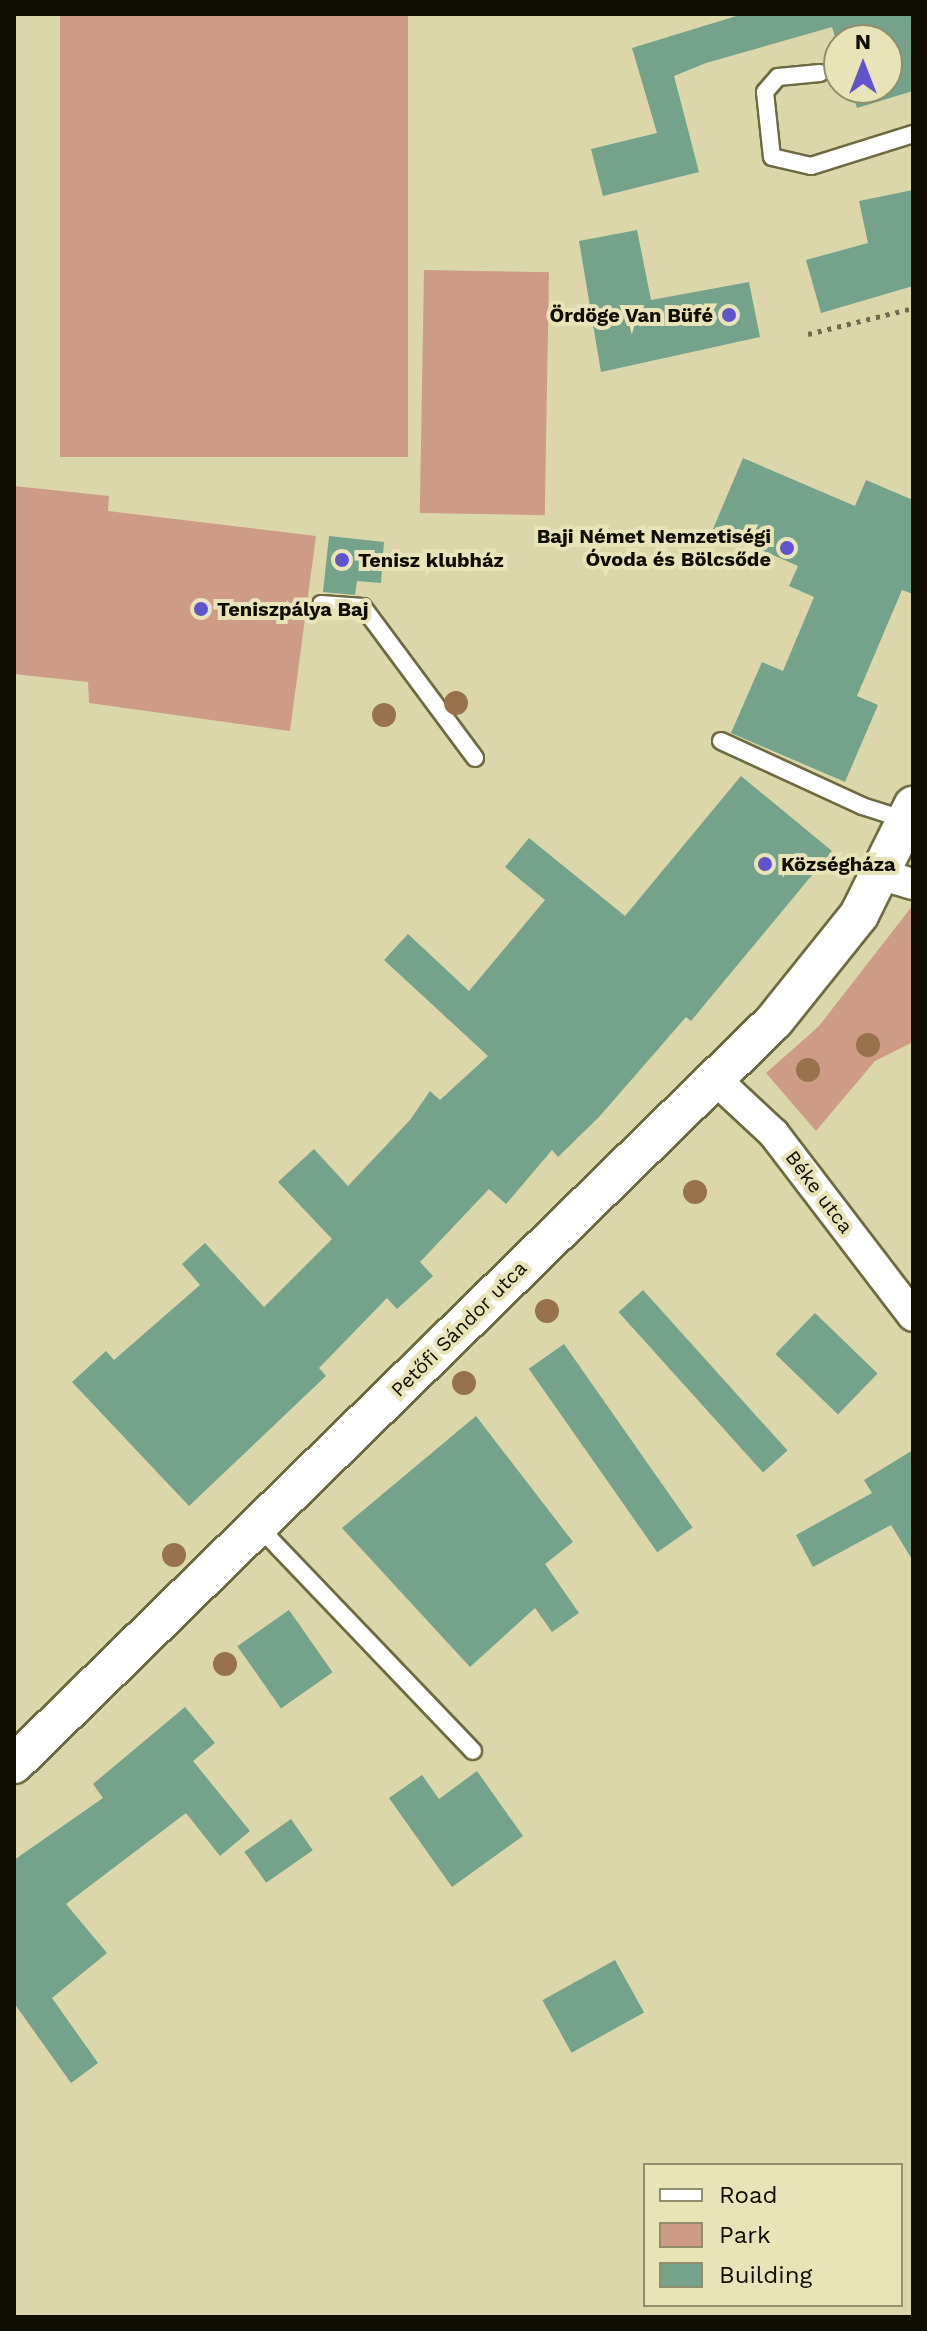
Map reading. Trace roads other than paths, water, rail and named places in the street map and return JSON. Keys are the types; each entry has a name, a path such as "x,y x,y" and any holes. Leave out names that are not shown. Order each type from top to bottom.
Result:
{"street":[{"name":"Petőfi Sándor utca","path":"14,1764 808,983 898,879 910,813"},
{"name":"Béke utca","path":"714,1078 781,1143 913,1316"}],"lane":[{"path":"820,73 778,77 765,92 772,157 811,166 913,134"},
{"path":"321,604 363,607 475,758"},
{"path":"721,741 862,806 910,813"},
{"path":"258,1526 473,1751"}],"place":[{"name":"Ördöge Van Büfé","path":"729,315"},
{"name":"Baji Német Nemzetiségi Óvoda és Bölcsőde","path":"787,548"},
{"name":"Tenisz klubház","path":"342,560"},
{"name":"Teniszpálya Baj","path":"201,609"},
{"name":"Községháza","path":"765,864"}]}
